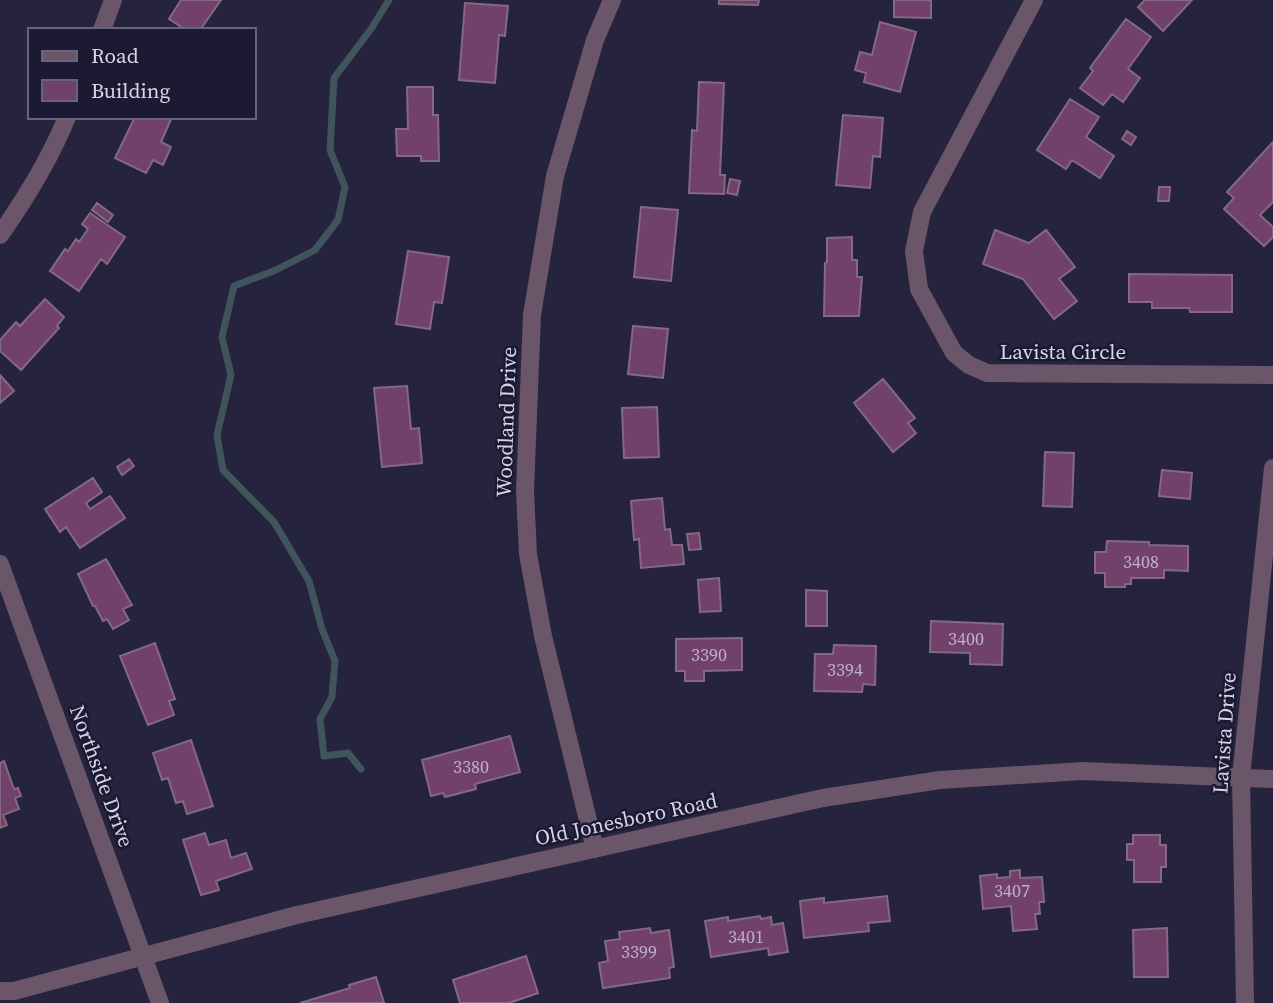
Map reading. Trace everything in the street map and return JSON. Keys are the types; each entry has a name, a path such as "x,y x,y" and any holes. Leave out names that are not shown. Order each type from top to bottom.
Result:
{"street":[{"path":"103,28 113,0"},
{"name":"Woodland Drive","path":"595,849 542,636 528,554 525,491 532,315 555,176 595,40 612,0"},
{"name":"Lavista Circle","path":"1034,0 922,212 914,251 919,289 954,353 969,365 987,373 1273,375"},
{"path":"0,235 24,201 57,142 66,119"},
{"name":"Lavista Drive","path":"1245,1003 1241,777 1273,468"},
{"name":"Northside Drive","path":"0,564 160,1003"},
{"name":"Old Jonesboro Road","path":"5,995 143,955 297,915 823,798 940,780 1083,771 1273,779"}],"building":[{"path":"181,0 221,0 201,28 183,28 169,19"},
{"path":"719,0 759,0 758,5 719,4"},
{"path":"894,0 931,0 931,18 894,17"},
{"path":"1145,0 1192,0 1163,31 1138,7"},
{"path":"465,3 508,6 505,36 499,35 495,83 459,80"},
{"path":"1126,19 1151,37 1128,69 1140,78 1123,102 1112,94 1103,105 1080,88 1093,71 1090,68"},
{"path":"880,22 916,32 900,92 864,82 866,73 855,70 860,52 872,55"},
{"path":"699,82 724,83 720,175 725,175 724,194 689,193 692,130 697,131"},
{"path":"407,87 433,87 433,115 438,115 439,161 421,161 421,156 397,156 396,129 408,129"},
{"path":"1070,99 1099,117 1086,137 1114,156 1100,178 1072,160 1066,169 1037,150"},
{"path":"843,115 883,118 880,157 873,156 870,188 836,185"},
{"path":"134,119 171,119 161,142 171,147 163,165 153,160 146,173 115,158"},
{"path":"1127,131 1136,137 1131,145 1122,139"},
{"path":"1273,142 1273,202 1260,215 1273,227 1273,237 1264,246 1224,209 1234,198 1227,192"},
{"path":"730,179 740,181 737,195 727,193"},
{"path":"1159,187 1170,187 1169,201 1158,201"},
{"path":"97,203 113,215 108,222 92,210"},
{"path":"641,207 678,210 671,281 634,277"},
{"path":"90,213 125,237 107,264 101,259 79,291 50,271 65,249 68,251 76,239 79,242 88,229 82,224"},
{"path":"995,230 1029,243 1046,230 1075,267 1059,279 1077,301 1054,319 1023,279 983,264"},
{"path":"852,237 852,260 857,260 857,277 862,277 859,316 824,316 827,238"},
{"path":"408,251 449,257 442,303 434,302 430,329 396,324"},
{"path":"1129,274 1232,275 1232,312 1190,312 1189,308 1152,308 1152,302 1129,302"},
{"path":"45,299 64,317 57,326 59,328 21,370 0,351 0,340 16,322 20,326"},
{"path":"633,326 668,329 663,378 628,374"},
{"path":"0,375 14,391 0,403"},
{"path":"883,379 915,418 908,423 916,433 893,452 854,403"},
{"path":"407,386 411,429 419,428 422,463 382,467 374,388"},
{"path":"657,407 659,457 624,458 622,408"},
{"path":"1045,452 1074,453 1072,507 1043,506"},
{"path":"129,459 134,466 122,475 117,467"},
{"path":"1162,470 1192,473 1190,499 1159,496"},
{"path":"93,478 102,492 86,503 90,509 110,496 125,518 80,548 66,527 60,532 45,509"},
{"path":"662,498 665,530 670,529 672,545 682,545 684,564 641,568 639,539 634,540 631,501"},
{"path":"699,533 701,549 689,550 687,534"},
{"path":"1107,541 1188,546 1188,571 1164,570 1164,578 1131,578 1131,584 1125,584 1125,587 1105,587 1105,573 1095,573 1095,552 1106,552"},
{"path":"106,559 132,605 123,609 129,620 113,629 107,619 103,621 93,606 78,574"},
{"path":"719,578 721,611 700,612 698,580"},
{"path":"806,590 827,591 827,626 806,626"},
{"path":"931,621 1003,624 1002,665 970,664 970,653 930,652"},
{"path":"742,638 742,670 704,671 704,681 685,681 685,671 676,671 676,639"},
{"path":"155,643 175,699 169,701 174,715 148,725 120,656"},
{"path":"834,645 876,646 875,685 863,684 862,692 814,691 815,654 833,654"},
{"path":"510,736 520,772 475,784 476,789 445,797 443,793 431,796 422,760"},
{"path":"191,740 213,806 187,814 183,801 176,803 168,778 162,780 153,753"},
{"path":"4,761 14,789 18,788 21,796 15,798 19,809 3,815 7,825 0,828 0,763"},
{"path":"205,833 209,845 226,840 231,858 246,853 252,869 216,881 219,890 201,895 183,840"},
{"path":"1133,835 1160,835 1160,845 1166,845 1166,867 1161,867 1161,882 1134,882 1134,860 1127,860 1127,844 1133,844"},
{"path":"1020,870 1020,878 1042,877 1044,902 1039,902 1040,914 1035,914 1037,929 1013,931 1011,906 983,909 980,876 997,874 997,878 1010,877 1010,871"},
{"path":"887,896 890,921 868,923 869,931 804,938 800,901 824,898 824,903"},
{"path":"760,916 761,919 771,917 772,925 783,923 788,952 769,955 768,948 711,957 705,921"},
{"path":"650,928 651,933 669,930 674,967 669,968 670,978 603,988 599,963 608,961 605,941 620,939 619,932"},
{"path":"1167,928 1168,977 1134,977 1133,930"},
{"path":"526,956 538,993 509,1003 460,1003 453,980"},
{"path":"376,977 384,1003 300,1003 350,988 349,985"}],"waterway":[{"path":"361,769 348,753 324,756 320,719 332,697 335,661 322,629 309,581 274,522 223,470 217,435 231,375 222,337 234,286 276,270 315,250 338,220 345,187 330,150 334,78 389,0"}]}
